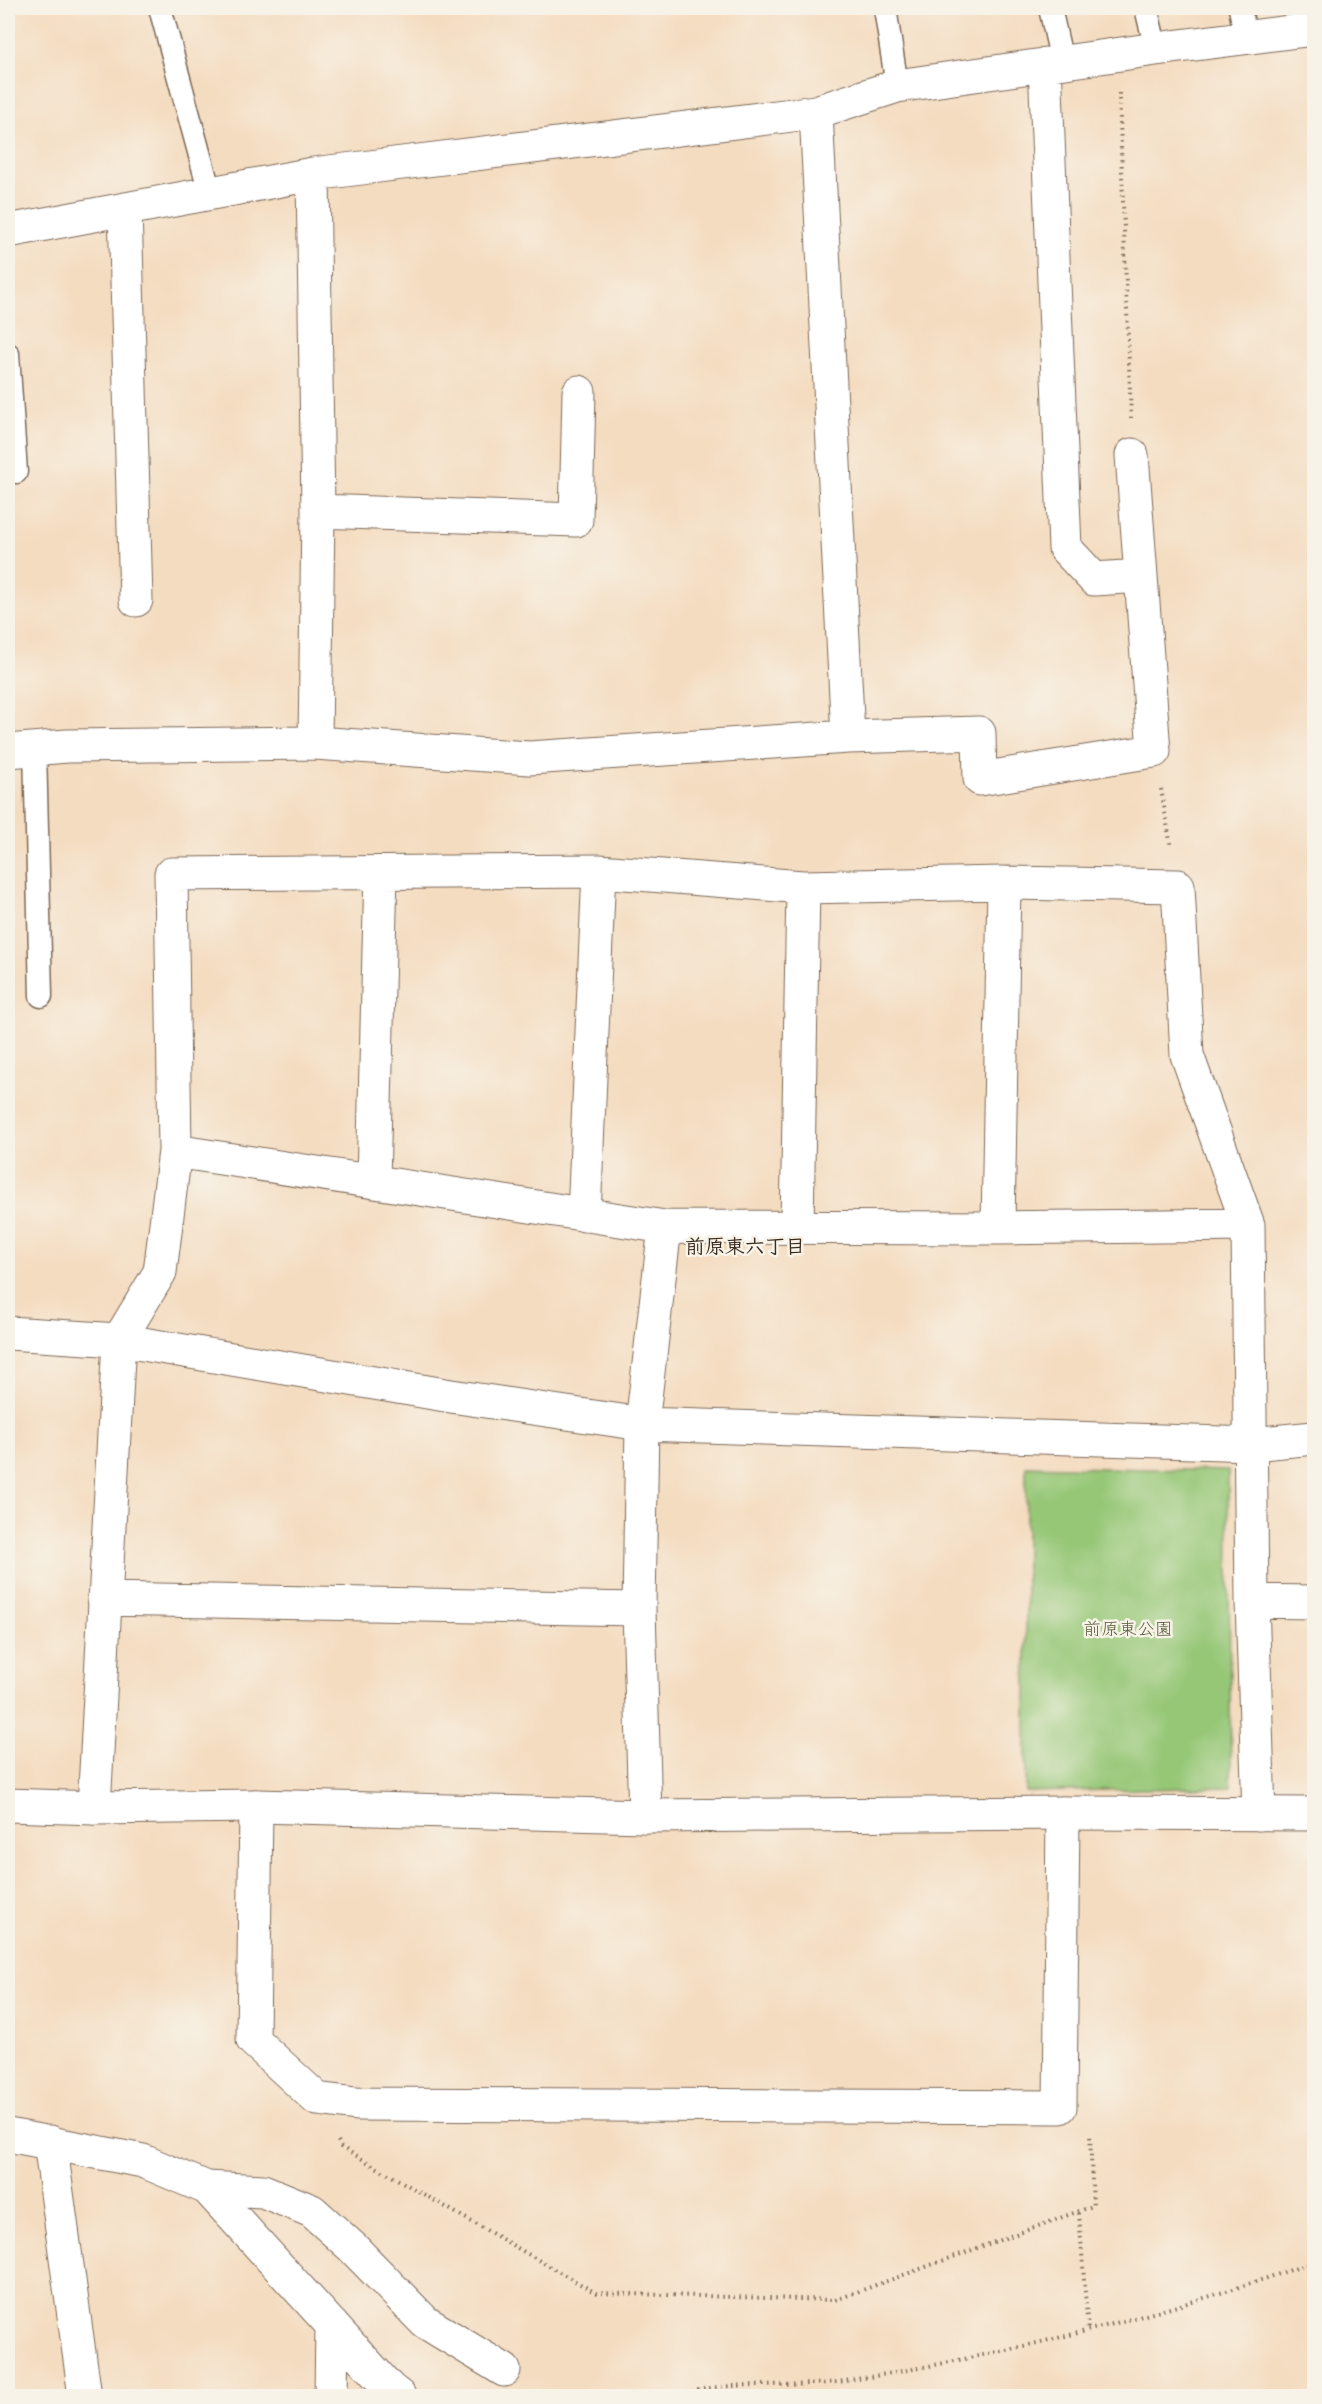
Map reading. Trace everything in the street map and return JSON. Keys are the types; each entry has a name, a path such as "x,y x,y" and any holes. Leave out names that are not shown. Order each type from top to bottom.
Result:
{"street":[{"path":"8,231 313,174 816,112 897,86 1314,29"},
{"path":"1053,63 1065,548 1094,579 1141,576"},
{"path":"816,112 848,737"},
{"path":"313,174 318,511 315,743"},
{"path":"125,209 136,600"},
{"path":"318,511 576,520 579,392"},
{"path":"21,750 67,746 315,743 529,758 848,737 979,733 980,779 1154,751 1132,455"},
{"path":"584,1215 599,871"},
{"path":"94,1808 118,1340 160,1272 175,1151 171,874 599,871 803,887 1004,883 1178,886 1187,1055 1248,1226 1252,1601 1259,1814"},
{"path":"373,1181 381,873"},
{"path":"998,1228 1004,883"},
{"path":"797,1226 803,887"},
{"path":"175,1151 665,1227 1248,1226"},
{"path":"645,1816 639,1609 642,1424 665,1227"},
{"path":"8,1333 118,1340 451,1396 642,1424 1252,1444 1314,1438"},
{"path":"104,1599 639,1609"},
{"path":"1252,1601 1314,1602"},
{"path":"8,1805 94,1808 256,1806 645,1816 1314,1814"},
{"path":"256,1806 253,2040 317,2099 356,2104 1060,2107 1064,1813"},
{"path":"8,2135 142,2161 207,2188 263,2191 312,2211 352,2247 425,2322 504,2370"},
{"path":"50,2142 85,2397"},
{"path":"207,2188 399,2397"},
{"path":"331,2397 332,2325"}],"lane":[{"path":"160,8 210,193"},
{"path":"885,8 897,86"},
{"path":"1050,8 1053,63"},
{"path":"1146,8 1156,49"},
{"path":"1239,8 1246,39"},
{"path":"8,354 16,472"},
{"path":"21,750 40,996"}],"path":[{"path":"1118,54 1132,455"},
{"path":"1153,740 1178,886"},
{"path":"317,2099 341,2147 596,2293 835,2300 1093,2206 1090,2121 1060,2107"},
{"path":"1079,2213 1088,2332"},
{"path":"675,2397 709,2388 848,2381 975,2358 1088,2332 1257,2282 1314,2262"}],"green space":[{"name":"前原東公園","path":"1026,1466 1228,1471 1231,1787 1026,1792"}],"district":[{"name":"前原東六丁目","path":"745,1246"}]}
